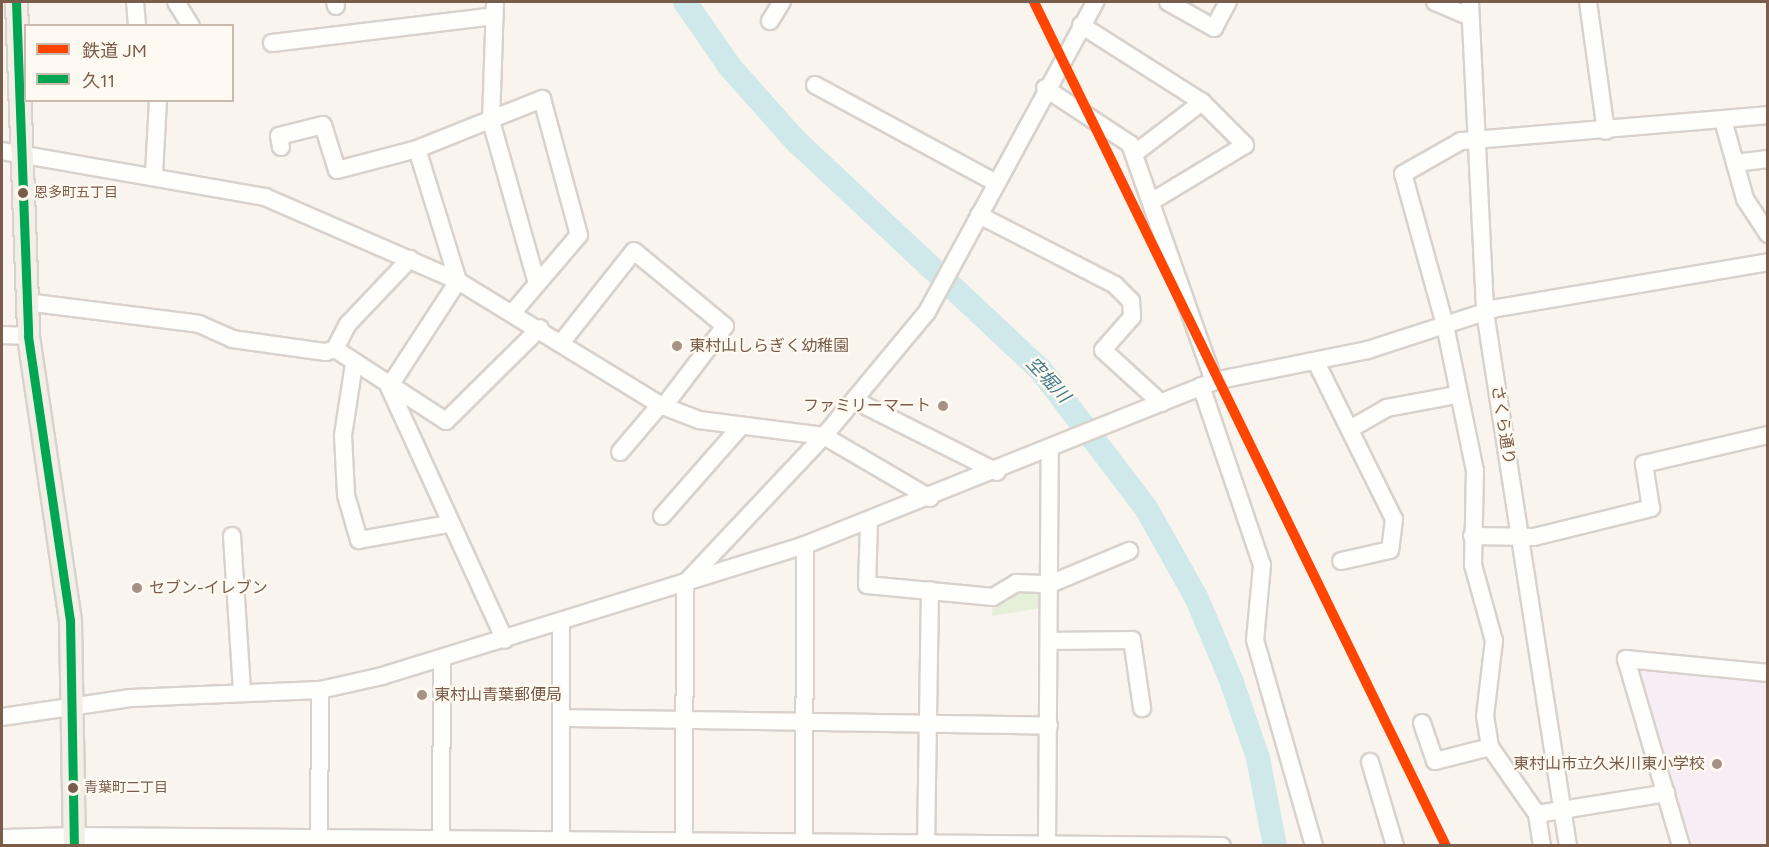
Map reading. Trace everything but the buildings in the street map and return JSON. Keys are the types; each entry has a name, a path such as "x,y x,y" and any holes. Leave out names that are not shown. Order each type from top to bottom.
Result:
{"main road":[{"path":"16,2 10,152 28,336 54,489 75,703 74,841"}],"street":[{"path":"135,2 137,24"},
{"path":"176,2 189,24"},
{"path":"770,21 782,2"},
{"path":"685,582 712,560 824,436 930,308 1046,88 1095,2"},
{"path":"1168,2 1214,28 1228,2"},
{"path":"1435,2 1470,9"},
{"path":"1588,2 1606,131"},
{"path":"272,43 495,9 491,121 537,284"},
{"name":"さくら通り","path":"1470,9 1473,140 1485,312 1568,846"},
{"path":"1082,25 1202,102 1245,145 1151,202"},
{"path":"815,85 996,183"},
{"path":"1046,88 1124,137 1134,154 1151,202 1262,566 1255,640 1314,846"},
{"path":"281,147 279,136 322,120 337,170 417,149 542,99 579,235 514,311"},
{"path":"154,174 159,102"},
{"path":"1134,154 1202,102"},
{"path":"1542,846 1538,814 1490,747 1485,716 1494,641 1473,565 1475,471 1456,395 1445,325 1403,174 1473,140 1606,131 1767,116"},
{"path":"1723,120 1745,199 1767,234"},
{"path":"417,149 458,281"},
{"path":"10,152 154,174 265,197 458,281 514,311 662,406 699,420 824,436 930,498"},
{"path":"1735,164 1767,159"},
{"path":"979,215 1115,285 1131,301 1132,317 1103,350 1161,403"},
{"path":"561,343 634,251 725,326 662,406 620,452"},
{"path":"334,349 348,324 410,259"},
{"path":"2,717 75,703 242,690 320,690 442,660 869,523 997,472 1207,383 1316,362 1485,312 1767,262"},
{"path":"389,387 458,281"},
{"path":"26,302 199,324 232,339 314,353 334,349 389,387 446,421 540,328"},
{"path":"2,335 28,336"},
{"path":"1316,362 1394,519 1390,550 1341,561"},
{"path":"354,364 343,435 346,495 359,540 448,524"},
{"path":"389,387 448,524 505,640"},
{"path":"1350,429 1387,408 1456,395"},
{"path":"854,400 997,472"},
{"path":"662,516 741,426"},
{"path":"1472,536 1520,538 1651,508 1644,464 1767,435"},
{"path":"1047,844 1050,450"},
{"path":"869,523 867,585 993,597 1016,583 1050,584 1129,551"},
{"path":"232,536 242,690"},
{"path":"804,843 806,545"},
{"path":"684,842 685,582"},
{"path":"926,844 930,591"},
{"path":"561,622 561,841"},
{"path":"1049,641 1132,640 1142,708"},
{"path":"1681,846 1626,659 1767,673"},
{"path":"441,841 442,660"},
{"path":"319,841 320,690"},
{"path":"562,718 1048,726"},
{"path":"1422,723 1435,761 1490,747"},
{"path":"1370,762 1395,846"},
{"path":"1538,814 1562,808 1666,793"},
{"path":"5,846 5,838 74,841 561,841 1222,846"}],"shaded area":[{"name":"東村山市立久米川東小学校","path":"1637,669 1767,683 1767,845 1692,845"}],"green space":[{"path":"1050,584 1050,607 992,616 993,597"}],"waterway":[{"name":"空堀川","path":"685,2 730,67 796,141 1040,369 1146,508 1197,599 1231,680 1258,758 1275,846"}],"rail line":[{"name":"JM","path":"1034,2 1446,846"}],"transit line":[{"name":"久11","path":"16,2 28,336 70,620 74,846"}],"place":[{"name":"恩多町五丁目","path":"23,193"},
{"name":"東村山しらぎく幼稚園","path":"677,346"},
{"name":"ファミリーマート","path":"943,406"},
{"name":"セブン-イレブン","path":"137,588"},
{"name":"東村山青葉郵便局","path":"422,695"},
{"name":"東村山市立久米川東小学校","path":"1717,764"},
{"name":"青葉町二丁目","path":"73,788"}]}
